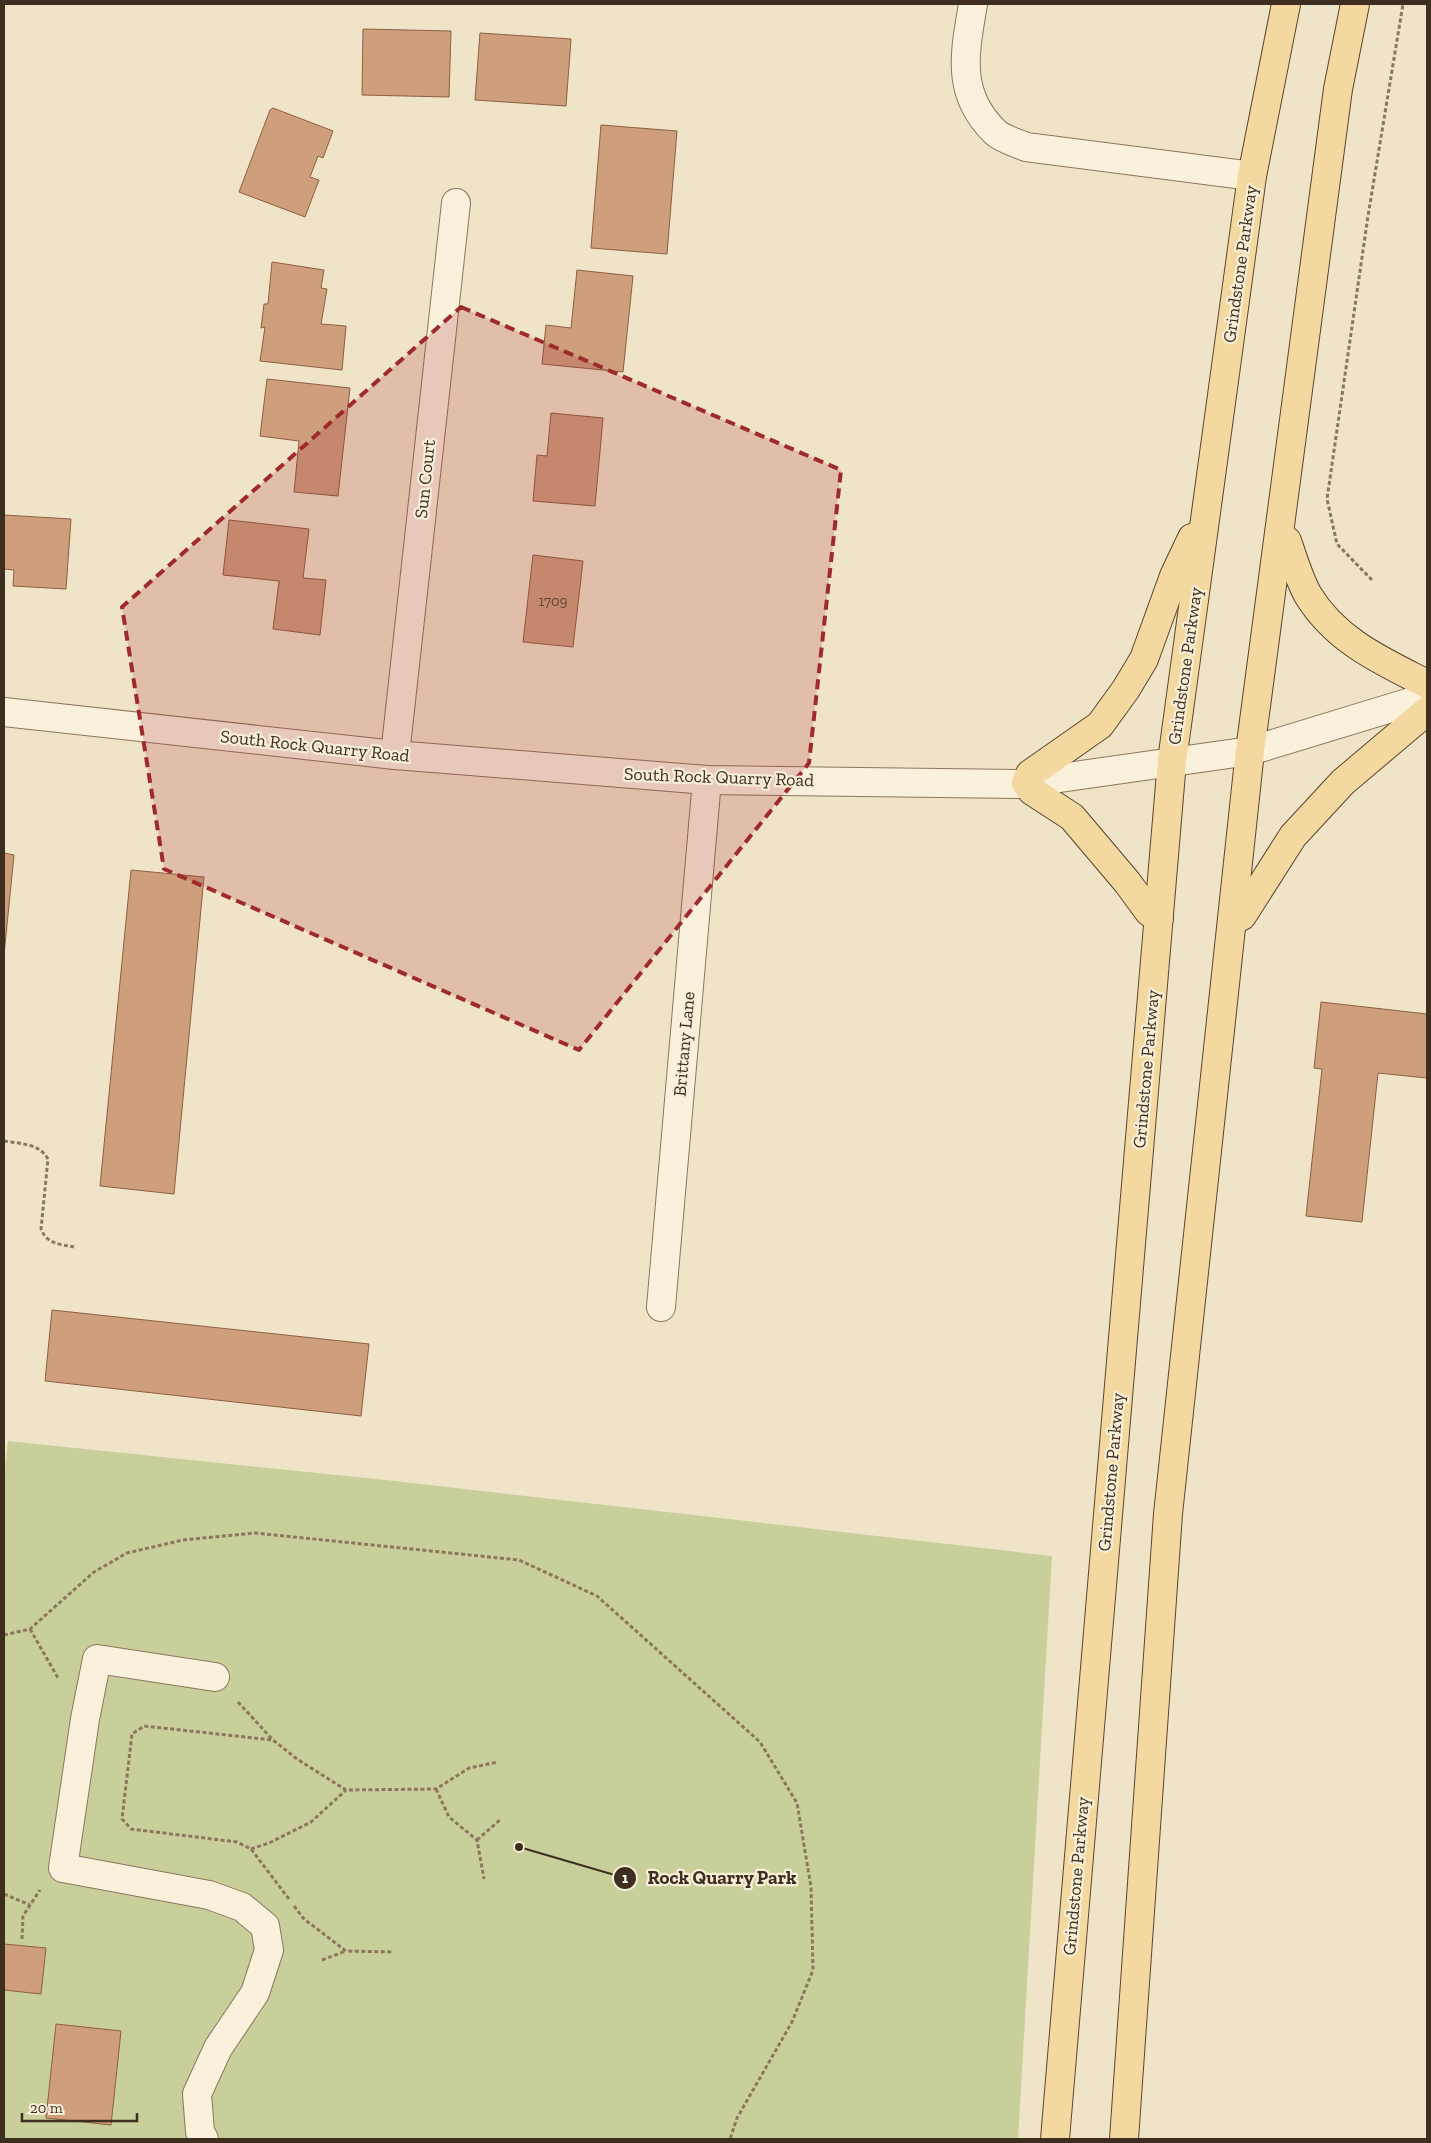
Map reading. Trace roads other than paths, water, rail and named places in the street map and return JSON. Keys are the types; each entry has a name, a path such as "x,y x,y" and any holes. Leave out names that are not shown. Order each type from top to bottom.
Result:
{"main road":[{"name":"Grindstone Parkway","path":"1055,2139 1172,761 1252,176 1286,4"},
{"path":"1124,2139 1168,1514 1250,750 1338,89 1355,4"},
{"path":"1158,918 1149,912 1116,868 1072,817 1032,791 1026,783 1030,774 1100,725 1144,659 1174,576 1192,538 1203,535"},
{"path":"1279,535 1286,541 1308,595 1337,631 1358,648 1427,684"},
{"path":"1232,920 1242,916 1293,836 1343,782 1427,711"}],"street":[{"path":"973,4 964,60 972,102 996,133 1026,147 1252,176"},
{"name":"Sun Court","path":"395,756 456,203"},
{"name":"South Rock Quarry Road","path":"4,712 395,756 707,780 1026,783 1250,750 1427,697"},
{"name":"Brittany Lane","path":"661,1307 707,780"},
{"path":"204,2139 200,2132 197,2094 218,2048 255,1992 269,1950 265,1926 242,1907 209,1895 63,1868 85,1719 97,1659 215,1677"}],"place":[{"name":"Rock Quarry Park","path":"519,1847"}]}
